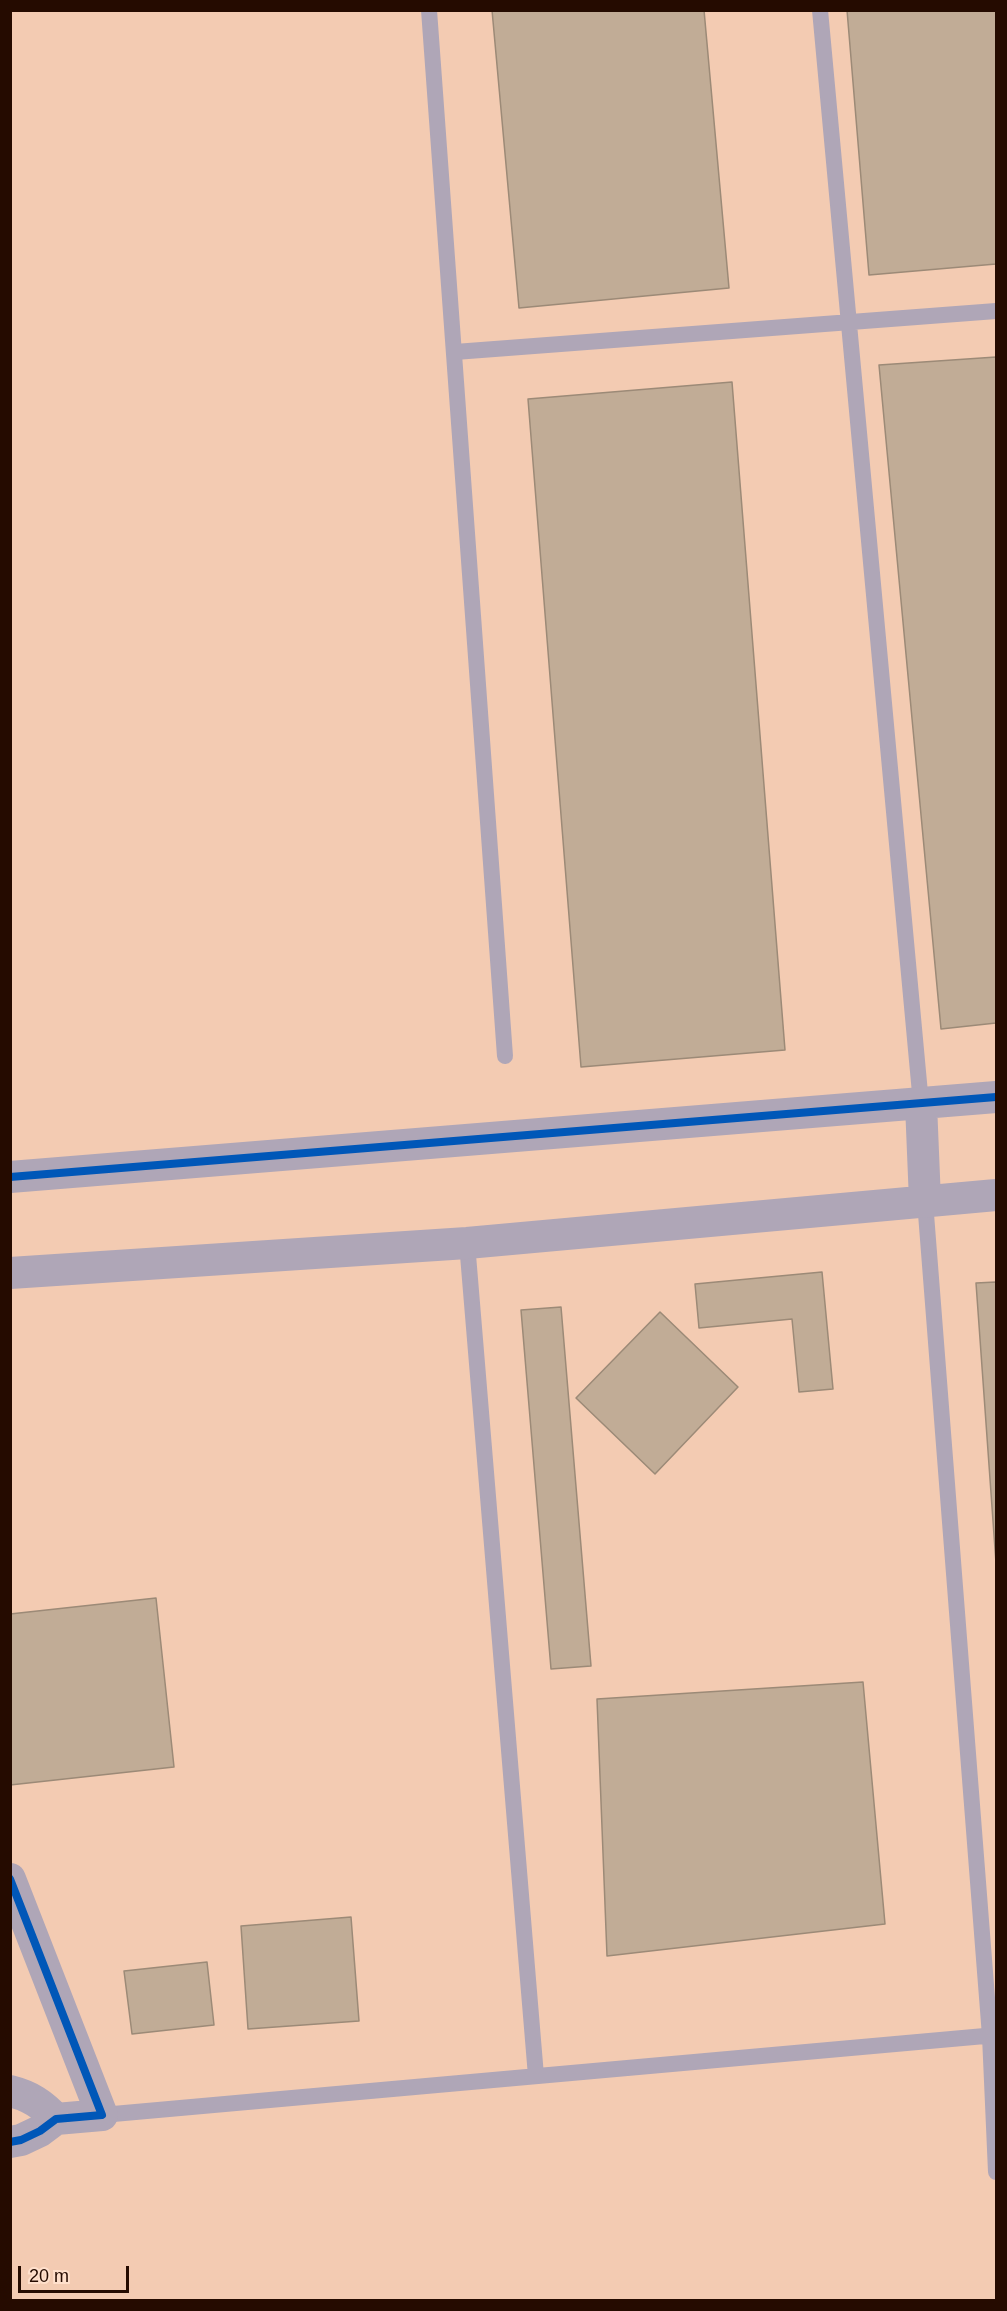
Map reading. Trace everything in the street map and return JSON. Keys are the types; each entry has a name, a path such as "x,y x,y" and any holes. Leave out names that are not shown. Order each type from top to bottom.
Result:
{"street":[{"path":"10,1177 996,1097"},
{"path":"921,1104 925,1201"},
{"path":"10,1273 467,1243 996,1195"},
{"path":"10,1879 102,2115 56,2119 40,2131 21,2140 10,2142"},
{"path":"10,2091 27,2095 43,2105 56,2119"}],"lane":[{"path":"429,10 505,1056"},
{"path":"820,10 921,1104"},
{"path":"455,352 996,311"},
{"path":"925,1201 993,2035 996,2172"},
{"path":"467,1243 536,2076"},
{"path":"102,2115 993,2035"}],"shaded area":[{"path":"11,11 996,11 996,2300 11,2300"}],"building":[{"path":"492,10 704,10 729,288 519,308"},
{"path":"847,10 996,10 996,264 869,275"},
{"path":"996,357 996,1023 941,1029 879,365"},
{"path":"732,382 785,1050 581,1067 528,399"},
{"path":"822,1272 833,1389 799,1392 792,1319 699,1328 695,1284"},
{"path":"996,1282 996,1563 976,1283"},
{"path":"561,1307 591,1666 551,1669 521,1310"},
{"path":"660,1312 738,1387 655,1474 576,1398"},
{"path":"156,1598 174,1767 10,1785 10,1614"},
{"path":"863,1682 885,1924 607,1956 597,1699"},
{"path":"351,1917 359,2021 248,2029 241,1926"},
{"path":"207,1962 214,2025 132,2034 124,1971"}],"cycle path":[{"path":"10,1177 996,1097"},
{"path":"10,1879 102,2115 56,2119 40,2131 21,2140 10,2142"}]}
